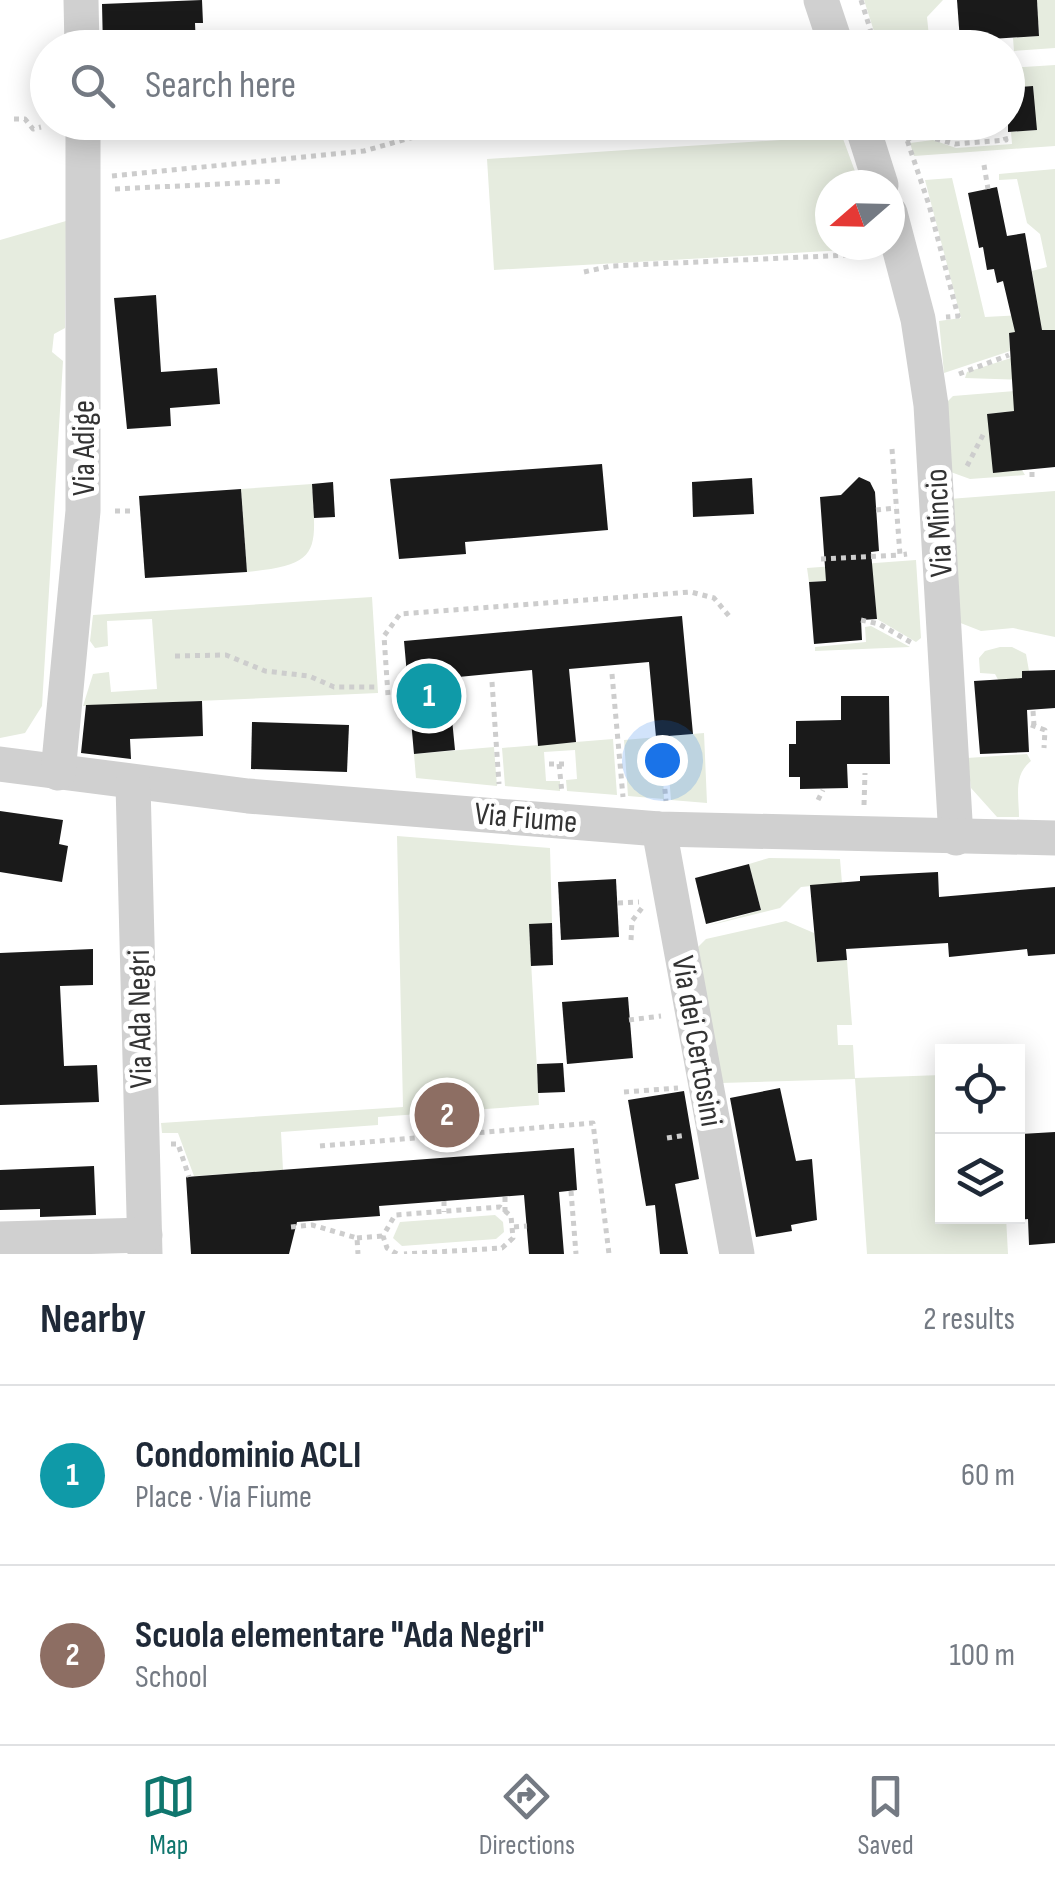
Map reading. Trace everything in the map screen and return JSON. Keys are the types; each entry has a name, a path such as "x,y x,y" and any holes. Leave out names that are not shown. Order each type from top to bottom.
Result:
{"street":[{"path":"82,0 82,30"},
{"path":"821,0 831,30"},
{"name":"Via Adige","path":"58,773 83,512 82,140"},
{"path":"867,140 876,170"},
{"name":"Via Mincio","path":"905,260 931,405 956,838"},
{"name":"Via Fiume","path":"0,764 133,784 956,838 1055,838"},
{"name":"Via Ada Negri","path":"133,784 145,1244"},
{"name":"Via dei Certosini","path":"663,816 737,1254"},
{"path":"0,1239 145,1244"}],"path":[{"path":"861,0 870,30"},
{"path":"14,119 26,119 30,125"},
{"path":"109,176 364,151 403,140"},
{"path":"906,140 939,239 958,316 918,319"},
{"path":"952,140 1006,140"},
{"path":"984,165 988,189"},
{"path":"115,190 283,182"},
{"path":"584,272 611,266 815,256"},
{"path":"957,387 962,370 1008,355"},
{"path":"960,475 984,433"},
{"path":"892,450 900,555"},
{"path":"876,510 896,508"},
{"path":"123,510 132,510"},
{"path":"822,559 916,554"},
{"path":"388,694 384,636 400,614 691,592 714,598 729,616"},
{"path":"861,620 879,624 914,644"},
{"path":"175,656 226,654 266,672 310,676 334,686 378,687"},
{"path":"612,674 624,800"},
{"path":"492,682 500,792"},
{"path":"1033,710 1032,724 1045,730 1044,748"},
{"path":"652,758 671,760"},
{"path":"662,759 663,816"},
{"path":"549,764 568,764"},
{"path":"559,764 562,796"},
{"path":"864,814 865,773"},
{"path":"618,903 649,902 632,921 630,940"},
{"path":"629,1020 670,1015"},
{"path":"624,1092 686,1088"},
{"path":"320,1146 592,1123 609,1254"},
{"path":"667,1138 689,1135"},
{"path":"162,1144 178,1144 188,1176"},
{"path":"571,1190 576,1254"},
{"path":"505,1196 505,1212"},
{"path":"444,1201 444,1212"},
{"path":"500,1208 505,1212 514,1227 513,1238 502,1248 400,1254 387,1248 383,1236 395,1216 500,1208"},
{"path":"291,1227 312,1225 357,1238 383,1236"},
{"path":"514,1227 527,1226"},
{"path":"357,1238 358,1254"}],"shaded area":[{"path":"864,0 943,0 927,17 928,30 874,30"},
{"path":"1037,0 1055,0 1055,48 1025,50 1025,37 1039,36"},
{"path":"1055,65 1055,146 914,156 910,143 933,140 956,148 1025,140 1025,131 1036,130 1033,86 1025,87 1025,67"},
{"path":"780,140 843,140 854,170 815,170 815,252 494,270 487,159"},
{"path":"1055,169 1055,330 1009,333 1010,351 944,373 939,321 961,318 925,180 952,178 985,317 1039,314 1032,271 1047,267 1040,234 1027,223 1017,179 999,180 999,174"},
{"path":"66,221 65,328 54,334 52,352 63,361 42,706 25,733 0,738 0,240"},
{"path":"1011,358 1024,380 965,378 967,372"},
{"path":"1039,389 1041,408 988,414 1025,475 970,479 948,471 945,404 953,396"},
{"path":"312,484 314,525 309,550 289,565 247,572 241,489"},
{"path":"1055,491 1055,637 1013,628 981,631 958,622 949,499"},
{"path":"916,560 921,638 916,642 877,619 873,577 809,582 807,568"},
{"path":"372,597 378,693 83,706 93,674 109,672 111,692 157,689 152,619 107,621 108,646 95,648 90,641 93,615"},
{"path":"871,626 910,647 815,651 815,647 866,642 865,627"},
{"path":"1012,647 1026,654 1029,671 1022,672 1024,704 1002,687 995,674 980,673 979,658 985,651"},
{"path":"704,733 707,803 671,800 669,775 681,773 679,744 647,747 649,776 663,775 664,799 628,796 624,740"},
{"path":"613,739 617,795 567,791 566,780 577,779 575,750 544,752 546,781 560,781 560,791 505,786 502,748"},
{"path":"494,747 497,786 416,778 414,754"},
{"path":"1027,754 1031,761 1019,780 1019,817 997,817 971,788 967,758"},
{"path":"397,836 550,848 552,923 529,925 539,1105 378,1117 378,1125 281,1132 283,1170 194,1176 178,1133 162,1133 161,1123 403,1107"},
{"path":"769,858 840,859 842,883 801,887 780,908 707,926 761,910 749,864"},
{"path":"786,921 814,933 817,962 847,960 852,1025 837,1025 838,1045 853,1045 855,1078 935,1075 935,1224 1006,1224 1008,1254 867,1254 855,1079 721,1083 698,947 706,939"},
{"path":"495,1215 503,1222 504,1232 496,1239 402,1246 393,1238 400,1222"}],"building":[{"path":"202,0 203,23 195,23 195,30 103,30 102,4"},
{"path":"957,0 1037,0 1039,36 1025,37 1025,30 959,30"},
{"path":"1033,86 1037,130 1025,131 1025,87"},
{"path":"997,187 1007,236 1025,233 1042,330 1055,330 1055,467 993,473 987,414 1014,411 1009,333 1015,332 1003,281 997,283 994,269 987,270 983,247 979,248 968,193"},
{"path":"156,295 161,372 217,368 220,404 170,408 171,426 127,429 114,298"},
{"path":"602,464 608,530 465,542 466,554 399,559 390,479"},
{"path":"859,477 870,482 875,492 879,551 871,552 877,619 861,620 862,640 814,644 809,582 826,581 820,497 841,495"},
{"path":"752,478 754,514 693,517 692,482"},
{"path":"333,482 335,517 314,518 312,484"},
{"path":"241,489 247,572 145,578 139,496"},
{"path":"682,616 693,734 656,737 649,662 569,669 576,742 538,746 532,670 448,678 455,750 414,754 404,641"},
{"path":"1055,670 1055,708 1027,710 1029,752 980,754 974,681 1022,678 1022,671"},
{"path":"841,696 889,696 890,764 847,764 848,788 800,789 800,777 789,777 789,744 796,744 796,721 841,720"},
{"path":"202,701 203,736 130,739 131,759 81,753 86,705"},
{"path":"252,722 349,725 347,772 251,769"},
{"path":"0,811 63,820 59,844 68,846 62,882 0,872"},
{"path":"749,864 761,910 706,924 695,878"},
{"path":"938,872 939,897 1055,887 1055,954 1028,956 1027,949 949,957 948,943 846,949 847,960 817,962 810,885 860,881 860,876"},
{"path":"616,879 619,937 561,940 558,882"},
{"path":"552,923 553,965 531,966 529,924"},
{"path":"93,949 93,985 60,986 64,1066 97,1065 99,1102 0,1105 0,953"},
{"path":"628,997 633,1058 567,1064 562,1002"},
{"path":"563,1063 565,1092 538,1093 537,1064"},
{"path":"780,1088 796,1161 812,1159 817,1220 791,1225 792,1231 756,1237 730,1098"},
{"path":"684,1091 699,1179 675,1184 688,1254 660,1254 655,1205 646,1206 628,1100"},
{"path":"1055,1132 1055,1243 1029,1245 1028,1219 1025,1219 1025,1134"},
{"path":"574,1148 577,1190 559,1192 564,1254 529,1254 524,1195 379,1206 380,1216 297,1222 289,1254 191,1254 186,1177"},
{"path":"94,1166 96,1215 40,1217 40,1209 0,1210 0,1170"}],"place":[{"name":"Condominio ACLI","path":"429,696"},
{"name":"Scuola elementare \"Ada Negri\"","path":"447,1115"}]}
